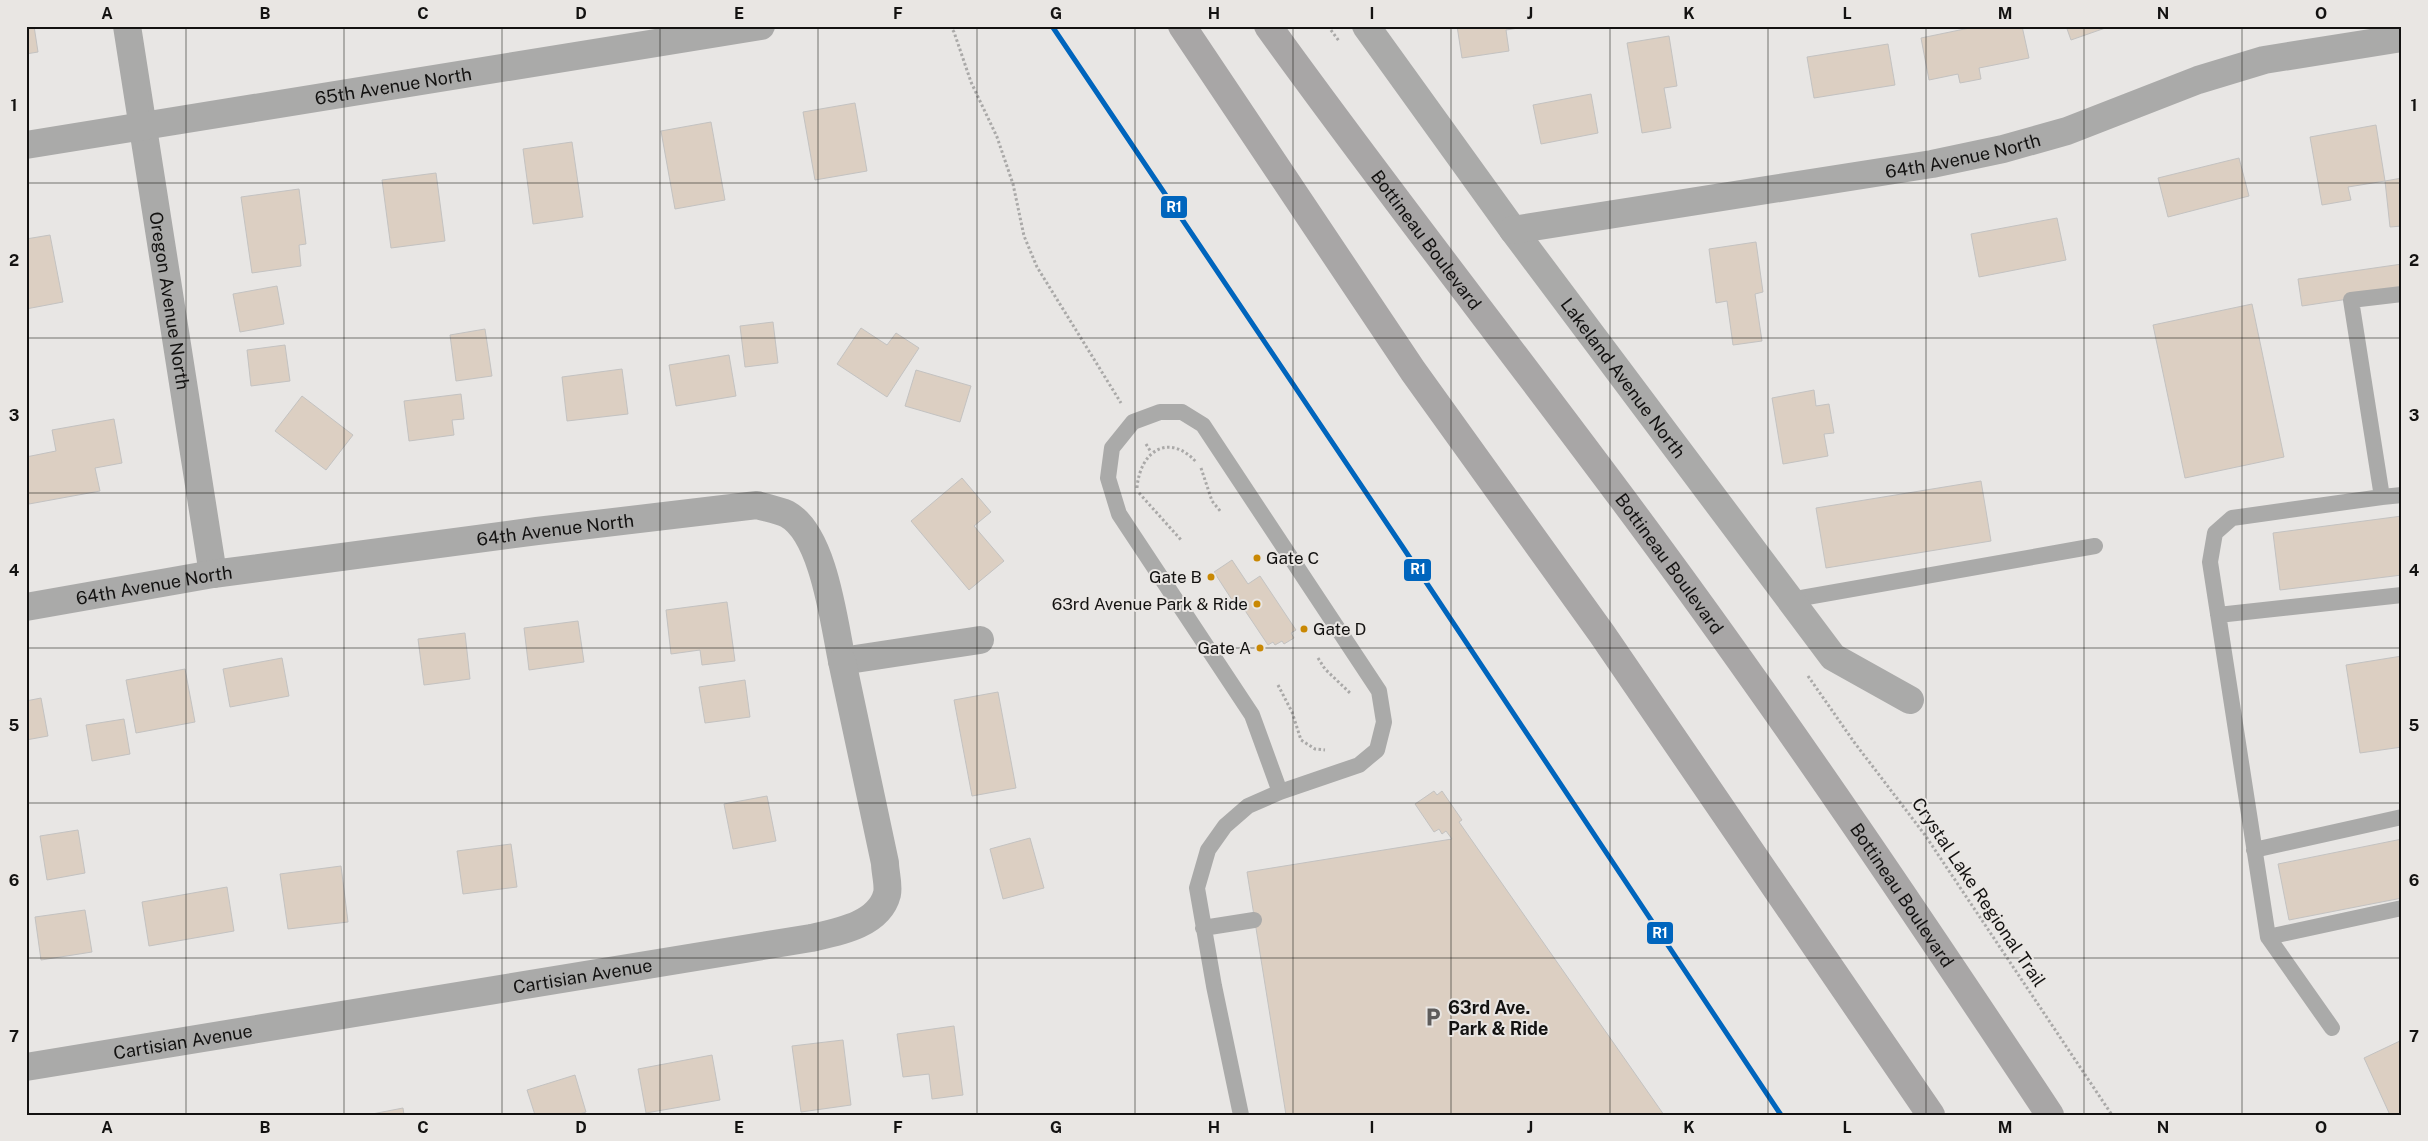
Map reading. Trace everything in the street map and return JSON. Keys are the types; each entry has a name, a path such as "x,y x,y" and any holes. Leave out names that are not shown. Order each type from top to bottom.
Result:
{"highway":[{"path":"1182,26 1413,371 1607,642 1931,1115"},
{"name":"Bottineau Boulevard","path":"1268,26 1348,137 1488,319 1780,714 1886,867 2050,1115"}],"street":[{"name":"Oregon Avenue North","path":"127,26 213,574"},
{"name":"65th Avenue North","path":"26,145 761,26"},
{"name":"Lakeland Avenue North","path":"1366,26 1513,230 1833,656 1910,700"},
{"name":"64th Avenue North","path":"1513,230 1932,164 2067,131 2198,80 2264,60 2402,38"},
{"name":"64th Avenue North","path":"26,606 213,574 537,531 757,505 788,515 806,533 820,560 842,661"},
{"path":"842,661 980,640"},
{"name":"Cartisian Avenue","path":"26,1067 811,938 848,930 881,910 887,892 885,863 842,661"}],"lane":[{"path":"2382,497 2351,300 2402,294"},
{"path":"1241,1115 1203,928 1197,888 1208,850 1225,826 1248,806 1280,792 1359,765 1377,750 1384,722 1379,691 1203,425 1182,412 1160,412 1133,422 1112,448 1108,478 1119,514 1252,715 1280,792"},
{"path":"2332,1028 2268,937 2210,562 2215,534 2232,518 2402,495"},
{"path":"1790,600 2095,546"},
{"path":"2218,615 2402,595"},
{"path":"2254,850 2402,817"},
{"path":"2268,937 2402,908"},
{"path":"1203,928 1254,920"}],"path":[{"path":"950,26 954,32 971,82 997,137 1013,184 1024,236 1037,267 1151,452"},
{"path":"1182,541 1137,490 1138,474 1151,452 1165,447 1189,454 1200,467 1212,501 1221,512"},
{"path":"1318,658 1325,669 1354,697"},
{"path":"1278,685 1292,712 1301,740 1315,749 1333,751"},
{"name":"Crystal Lake Regional Trail","path":"1817,689 1925,836 2112,1115"}],"building":[{"path":"26,26 34,26 38,52 26,54"},
{"path":"1457,26 1531,26 1506,30 1509,51 1462,58"},
{"path":"1979,26 2022,26 2029,58 1979,68 1981,79 1960,83 1958,74 1929,80 1921,38"},
{"path":"2066,26 2111,26 2071,40"},
{"path":"1669,36 1677,86 1664,88 1671,128 1642,133 1627,43"},
{"path":"1888,44 1895,85 1814,98 1807,57"},
{"path":"1591,94 1598,133 1541,144 1533,105"},
{"path":"855,103 867,171 815,180 803,112"},
{"path":"711,122 725,200 675,209 661,131"},
{"path":"2376,125 2385,181 2348,187 2351,200 2322,205 2310,137"},
{"path":"572,142 583,217 533,224 523,149"},
{"path":"2239,158 2249,196 2168,217 2158,178"},
{"path":"436,173 445,241 391,248 382,180"},
{"path":"2402,178 2402,226 2390,227 2385,181"},
{"path":"299,189 306,244 299,245 301,266 252,273 241,197"},
{"path":"2057,218 2066,260 1979,277 1971,234"},
{"path":"50,235 63,302 26,309 26,239"},
{"path":"1756,242 1763,292 1755,294 1762,341 1733,345 1727,301 1716,303 1709,249"},
{"path":"2402,264 2402,291 2302,306 2298,279"},
{"path":"277,286 284,324 240,332 233,294"},
{"path":"2252,304 2284,457 2185,478 2153,325"},
{"path":"773,322 778,363 745,367 740,326"},
{"path":"861,328 887,345 896,333 919,348 887,397 837,364"},
{"path":"485,329 492,376 456,381 450,335"},
{"path":"285,345 290,381 251,386 247,350"},
{"path":"729,355 736,396 676,406 669,365"},
{"path":"622,369 628,414 567,421 562,377"},
{"path":"916,370 971,386 960,422 905,406"},
{"path":"1814,390 1816,406 1829,404 1834,433 1824,434 1828,456 1783,464 1772,398"},
{"path":"461,394 464,419 452,420 454,435 409,441 404,401"},
{"path":"302,396 353,435 326,470 275,431"},
{"path":"114,419 122,463 95,468 100,491 29,504 26,489 26,457 56,451 52,430"},
{"path":"962,478 991,512 974,526 1004,561 969,590 911,521"},
{"path":"1981,481 1991,541 1826,568 1816,508"},
{"path":"2402,516 2402,575 2280,590 2273,533"},
{"name":"63rd Avenue Park & Ride","path":"1232,560 1248,584 1260,576 1296,630 1291,633 1294,638 1284,644 1282,641 1275,645 1273,642 1268,645 1238,600 1234,603 1214,572"},
{"path":"727,602 735,661 702,665 700,650 671,654 666,610"},
{"path":"578,621 584,662 529,670 524,628"},
{"path":"465,633 470,679 424,685 418,639"},
{"path":"2402,656 2402,747 2360,753 2346,665"},
{"path":"282,658 289,696 230,707 223,669"},
{"path":"185,669 195,722 136,733 126,680"},
{"path":"745,680 750,717 705,723 699,687"},
{"path":"998,692 1016,788 972,796 954,700"},
{"path":"41,698 48,736 26,740 26,701"},
{"path":"124,719 130,754 92,761 86,725"},
{"name":"63rd Ave. Park & Ride","path":"1434,791 1437,795 1442,791 1462,820 1459,822 1664,1115 1286,1115 1247,872 1452,839 1446,831 1442,834 1439,829 1434,832 1415,804"},
{"path":"767,796 776,841 733,849 724,804"},
{"path":"78,830 85,873 47,880 40,836"},
{"path":"1030,838 1044,888 1003,899 990,849"},
{"path":"2402,839 2402,898 2289,920 2278,864"},
{"path":"511,844 517,887 463,894 457,851"},
{"path":"341,866 348,922 288,929 280,874"},
{"path":"227,887 234,931 149,946 142,902"},
{"path":"85,910 92,952 41,960 35,917"},
{"path":"954,1026 963,1095 932,1099 929,1074 903,1077 897,1034"},
{"path":"843,1040 851,1105 801,1112 792,1046"},
{"path":"2402,1040 2402,1115 2390,1115 2364,1058"},
{"path":"712,1055 720,1100 646,1113 638,1069"},
{"path":"575,1075 586,1112 576,1115 535,1115 527,1090"},
{"path":"403,1108 404,1115 367,1115"}],"transit line":[{"name":"R1","path":"1052,26 1402,546 1781,1115"}],"place":[{"name":"Gate C","path":"1257,558"},
{"name":"Gate B","path":"1211,577"},
{"name":"63rd Avenue Park & Ride","path":"1257,604"},
{"name":"Gate D","path":"1304,629"},
{"name":"Gate A","path":"1260,648"},
{"name":"63rd Ave. Park & Ride","path":"1433,1017"}]}
